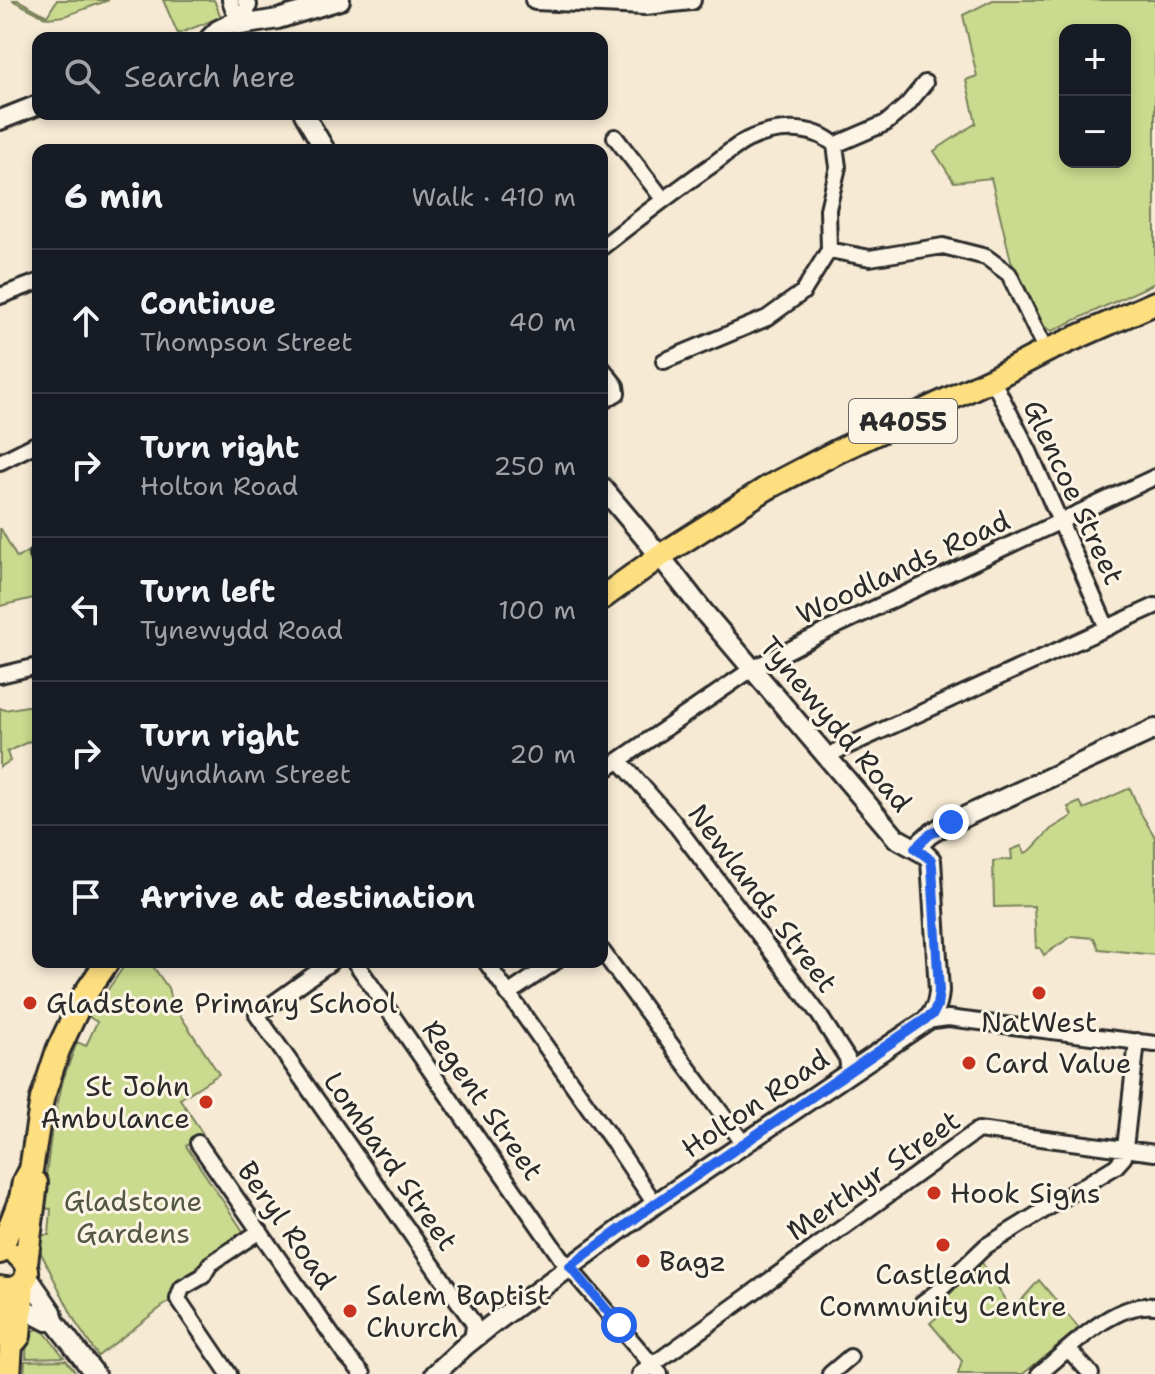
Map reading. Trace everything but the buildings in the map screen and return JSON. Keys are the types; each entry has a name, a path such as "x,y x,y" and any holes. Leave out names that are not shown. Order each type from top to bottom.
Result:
{"main road":[{"path":"218,32 230,24 250,26 340,0"},
{"path":"535,0 645,3 691,0"},
{"path":"0,120 32,107"},
{"path":"308,120 322,144"},
{"name":"A4055","path":"608,594 660,556 767,488 1046,351 1153,308"},
{"name":"Tynewydd Road","path":"608,494 896,838 931,860 939,991 937,1006 926,1021"},
{"path":"915,848 940,828 1155,729"},
{"path":"9,1374 11,1345 7,1325 10,1274 21,1198 24,1182 31,1170 39,1112 64,1035 83,997 103,968"},
{"name":"Holton Road","path":"435,1374 472,1340 655,1204 926,1021"},
{"path":"10,1274 36,1184 31,1170"},
{"path":"10,1274 47,1321 54,1321"},
{"path":"10,1274 52,1312 54,1321 95,1374"}],"street":[{"path":"230,0 234,11 250,26"},
{"path":"835,145 886,123 907,105 925,83"},
{"path":"608,242 747,140 785,129 814,132 827,137 835,145 838,167 828,209 829,250 803,292 767,318 664,361"},
{"path":"615,137 663,199"},
{"path":"829,250 870,258 943,246 986,257 1009,274 1046,351"},
{"path":"0,296 32,284"},
{"path":"608,376 617,393 608,398"},
{"name":"Glencoe Street","path":"992,379 1029,451 1107,628"},
{"path":"0,462 32,446"},
{"name":"Woodlands Road","path":"608,768 752,669 830,629 1155,477"},
{"path":"826,756 1155,606"},
{"path":"0,675 32,667"},
{"name":"Newlands Street","path":"620,761 672,820 818,1013 847,1058 847,1074"},
{"path":"608,959 744,1144"},
{"name":"Lombard Street","path":"323,968 257,1015 472,1321 472,1340"},
{"name":"Regent Street","path":"359,968 561,1258 656,1369"},
{"path":"490,968 655,1204"},
{"path":"508,994 546,968"},
{"path":"926,1021 948,1018 1155,1044"},
{"path":"922,1303 986,1246 1116,1166 1124,1157 1137,1041"},
{"name":"Merthyr Street","path":"640,1374 656,1369 978,1130 1155,1153"},
{"name":"Beryl Road","path":"198,1143 345,1354 363,1374"},
{"path":"229,1374 178,1299 182,1288 203,1276 210,1264 260,1231"},
{"path":"1039,1374 1116,1313 1135,1306 1155,1306"},
{"path":"1069,1350 1091,1374"},
{"path":"830,1374 850,1357"}],"green space":[{"path":"12,0 18,0 47,16 57,0 109,0 65,16 47,18"},
{"path":"163,0 214,0 221,17 177,32"},
{"path":"993,0 1155,0 1155,283 1052,331 1042,326 1011,261 991,178 954,182 934,151 976,123 966,80 977,76 963,15"},
{"path":"1,529 17,558 30,550 32,554 32,598 0,606"},
{"path":"32,705 32,740 7,752 10,761 0,767 0,708 5,710"},
{"path":"1130,788 1155,837 1155,955 1099,949 1094,938 1072,936 1044,955 1040,948 1036,948 1034,906 994,907 993,861 1012,859 1011,850 1021,846 1025,853 1031,850 1051,829 1072,816 1068,807 1080,802 1084,809"},
{"name":"Gladstone Gardens","path":"123,968 154,968 168,988 172,1003 219,1074 180,1099 203,1134 186,1146 245,1234 197,1273 172,1299 98,1356 76,1323 39,1249 40,1235 49,1235 51,1209 42,1208 52,1128 63,1080 77,1042 86,1046 97,1022 89,1017"},
{"path":"981,1261 1012,1311 1039,1280 1079,1328 1023,1374 958,1374 962,1361 930,1323 949,1307 945,1299 964,1279 970,1279"},
{"path":"39,1329 64,1357 26,1358 29,1336"},
{"path":"66,1360 77,1374 24,1374 25,1361"}],"place":[{"name":"NatWest","path":"1039,993"},
{"name":"Gladstone Primary School","path":"30,1003"},
{"name":"Card Value","path":"969,1063"},
{"name":"St John Ambulance","path":"206,1102"},
{"name":"Hook Signs","path":"934,1193"},
{"name":"Castleand Community Centre","path":"943,1245"},
{"name":"Bagz","path":"643,1261"},
{"name":"Salem Baptist Church","path":"350,1311"}],"route":[{"path":"619,1325 570,1266 655,1204 933,1014 939,991 932,867 931,860 915,848 951,822"}]}
